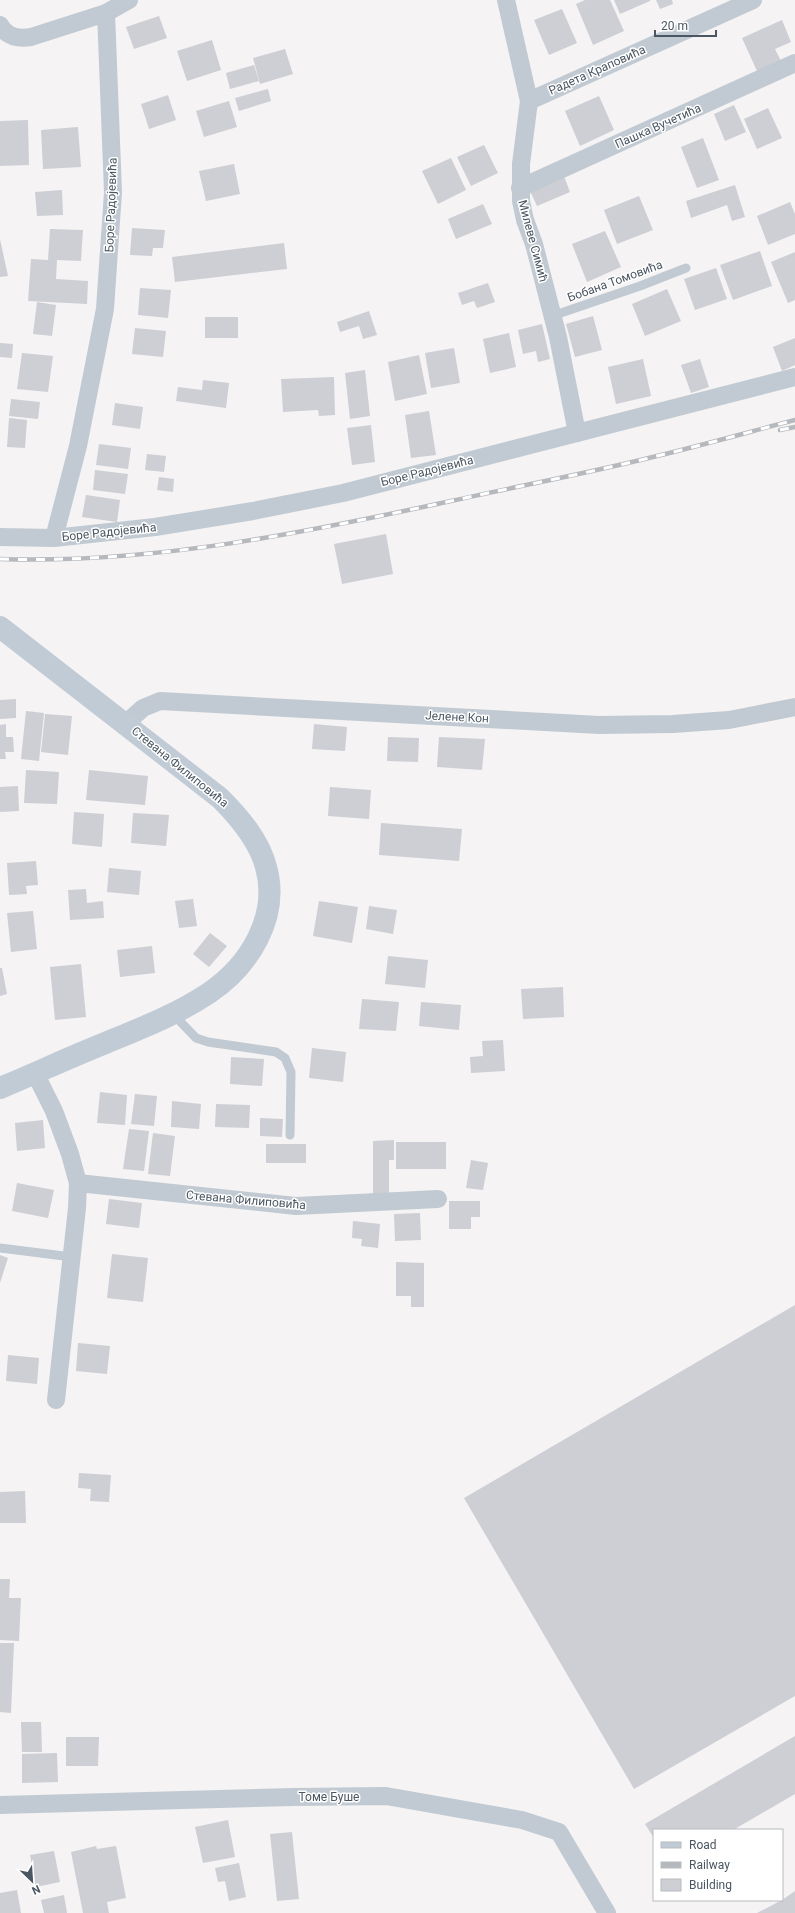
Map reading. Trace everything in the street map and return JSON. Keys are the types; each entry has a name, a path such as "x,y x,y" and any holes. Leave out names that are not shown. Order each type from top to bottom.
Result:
{"main road":[{"name":"Стевана Филиповића","path":"0,627 220,798 239,817 255,841 266,867 270,896 261,935 254,948 228,977 210,993 174,1014 0,1088"}],"street":[{"path":"0,25 7,34 13,37 31,37 106,13 129,0"},
{"name":"Милеве Симић","path":"506,0 528,101 521,164 521,201 525,220 534,244 560,344 577,433"},
{"name":"Радета Краповића","path":"528,101 754,0"},
{"name":"Боре Радојевића","path":"54,538 78,446 105,309 113,192 106,13"},
{"name":"Пашка Вучетића","path":"520,188 795,63"},
{"name":"Боре Радојевића","path":"0,537 54,538 155,527 343,493 795,377"},
{"name":"Јелене Кон","path":"125,724 143,708 160,701 599,725 673,724 729,720 795,707"},
{"path":"35,1073 54,1111 78,1183 72,1257 56,1400"},
{"name":"Стевана Филиповића","path":"78,1183 296,1206 438,1199"},
{"name":"Томе Буше","path":"0,1805 386,1796 522,1820 559,1832 608,1913"}],"lane":[{"name":"Бобана Томовића","path":"552,316 686,268"},
{"path":"174,1014 196,1038 208,1042 276,1052 285,1058 291,1072 290,1135"},
{"path":"0,1248 72,1257"}],"building":[{"path":"585,0 610,0 624,31 593,45 576,4"},
{"path":"614,0 650,0 650,1 620,14"},
{"path":"656,0 672,0 673,4 660,9"},
{"path":"562,9 577,43 549,55 534,20"},
{"path":"159,16 167,38 134,49 126,27"},
{"path":"782,20 791,42 775,49 781,61 757,71 742,38"},
{"path":"212,40 221,70 187,81 177,51"},
{"path":"285,49 293,74 260,84 253,58"},
{"path":"254,65 259,81 230,89 226,73"},
{"path":"268,89 271,101 239,111 235,98"},
{"path":"168,95 176,120 149,129 141,104"},
{"path":"599,96 614,130 580,146 565,111"},
{"path":"229,101 237,127 204,137 196,111"},
{"path":"734,105 746,132 725,141 714,114"},
{"path":"768,108 782,138 757,149 744,119"},
{"path":"28,120 29,165 0,166 0,121"},
{"path":"78,127 81,167 43,169 41,130"},
{"path":"703,138 719,180 697,188 681,147"},
{"path":"484,145 498,173 471,186 457,157"},
{"path":"451,158 466,190 438,204 422,171"},
{"path":"234,164 240,194 206,201 199,171"},
{"path":"564,176 570,192 537,206 530,191"},
{"path":"735,185 745,217 732,221 727,205 691,218 686,201"},
{"path":"62,190 63,215 37,216 35,192"},
{"path":"639,196 653,230 617,244 604,210"},
{"path":"790,202 795,214 795,234 768,245 757,216"},
{"path":"483,204 492,224 456,239 448,219"},
{"path":"132,228 165,230 163,248 153,248 152,256 130,255"},
{"path":"50,229 83,230 81,261 57,260 56,279 88,281 87,304 28,301 31,259 48,260"},
{"path":"605,231 621,267 587,282 572,244"},
{"path":"0,239 8,276 0,277"},
{"path":"284,243 287,269 175,282 172,257"},
{"path":"760,251 772,286 733,300 720,265"},
{"path":"795,252 795,300 788,303 771,262"},
{"path":"716,268 727,299 695,310 684,279"},
{"path":"488,283 495,302 477,308 474,301 462,305 458,293"},
{"path":"140,288 171,290 168,318 138,315"},
{"path":"667,289 681,321 645,336 632,304"},
{"path":"37,302 56,305 52,336 33,334"},
{"path":"369,311 377,335 363,339 359,326 340,332 337,322"},
{"path":"593,316 602,350 575,357 566,324"},
{"path":"205,317 238,317 238,338 205,338"},
{"path":"542,324 550,359 538,362 536,351 523,354 518,330"},
{"path":"135,328 166,331 163,357 132,354"},
{"path":"509,333 516,367 490,373 483,339"},
{"path":"795,338 795,365 782,371 773,347"},
{"path":"0,343 13,344 12,358 0,357"},
{"path":"454,348 460,383 431,388 425,353"},
{"path":"22,353 53,356 48,392 17,389"},
{"path":"419,355 427,394 395,401 388,362"},
{"path":"643,359 651,396 616,404 608,367"},
{"path":"700,359 709,387 691,393 681,365"},
{"path":"365,370 370,416 350,419 345,373"},
{"path":"334,377 335,415 319,416 318,410 283,412 281,379"},
{"path":"203,380 229,383 226,408 176,401 178,387 202,390"},
{"path":"11,399 40,402 38,419 9,416"},
{"path":"115,403 143,407 140,429 112,425"},
{"path":"429,411 436,455 411,458 405,415"},
{"path":"9,418 27,420 25,448 7,447"},
{"path":"371,425 375,462 352,465 347,428"},
{"path":"99,444 131,448 128,469 96,465"},
{"path":"147,454 166,456 164,472 145,470"},
{"path":"95,470 128,474 125,494 93,490"},
{"path":"159,477 174,479 173,492 157,490"},
{"path":"86,495 120,500 117,522 82,517"},
{"path":"386,534 393,574 342,584 334,544"},
{"path":"16,699 16,718 0,719 0,700"},
{"path":"26,711 44,713 39,761 21,759"},
{"path":"45,714 72,716 68,755 41,752"},
{"path":"6,724 6,737 13,737 14,752 5,752 6,759 0,759 0,725"},
{"path":"314,724 347,727 345,751 312,749"},
{"path":"388,737 419,738 418,762 387,761"},
{"path":"439,737 485,739 482,770 437,767"},
{"path":"26,770 59,772 57,804 24,803"},
{"path":"89,770 148,776 145,805 86,800"},
{"path":"18,786 19,811 0,812 0,787"},
{"path":"330,787 371,790 369,819 328,816"},
{"path":"74,812 104,814 102,847 72,844"},
{"path":"133,813 169,815 166,846 131,843"},
{"path":"381,823 462,829 459,861 379,855"},
{"path":"36,861 38,885 26,886 27,894 9,895 7,863"},
{"path":"109,868 141,871 139,895 107,892"},
{"path":"86,889 87,903 103,901 104,918 70,920 68,890"},
{"path":"193,899 197,926 179,928 175,901"},
{"path":"319,901 358,907 352,943 313,936"},
{"path":"369,906 397,910 393,934 366,929"},
{"path":"33,911 37,949 11,952 7,913"},
{"path":"210,933 227,946 209,967 193,954"},
{"path":"152,946 155,973 120,977 117,950"},
{"path":"388,956 428,960 425,988 385,984"},
{"path":"81,964 86,1017 55,1020 50,967"},
{"path":"0,968 2,968 7,994 0,996"},
{"path":"563,987 564,1017 523,1019 521,989"},
{"path":"362,999 399,1002 396,1031 359,1029"},
{"path":"421,1002 461,1005 459,1030 419,1026"},
{"path":"503,1040 505,1071 471,1073 470,1057 483,1056 482,1041"},
{"path":"312,1048 346,1052 343,1082 309,1078"},
{"path":"231,1057 264,1059 262,1086 230,1084"},
{"path":"100,1092 127,1095 125,1125 97,1123"},
{"path":"135,1094 157,1096 154,1126 131,1124"},
{"path":"172,1101 201,1104 199,1129 171,1127"},
{"path":"216,1104 250,1105 249,1128 215,1127"},
{"path":"260,1118 283,1119 282,1137 260,1136"},
{"path":"43,1120 45,1148 17,1151 15,1123"},
{"path":"129,1129 149,1131 144,1171 123,1169"},
{"path":"153,1133 175,1136 170,1176 148,1174"},
{"path":"394,1140 394,1160 389,1160 389,1197 373,1197 373,1141"},
{"path":"396,1142 446,1142 446,1169 396,1169"},
{"path":"266,1144 306,1144 306,1163 266,1163"},
{"path":"471,1160 488,1163 483,1190 466,1188"},
{"path":"17,1183 54,1190 48,1218 12,1211"},
{"path":"109,1199 142,1203 139,1228 106,1224"},
{"path":"449,1201 480,1201 480,1217 471,1217 471,1229 449,1229"},
{"path":"420,1213 421,1240 395,1241 394,1214"},
{"path":"353,1221 380,1224 378,1248 361,1246 362,1239 352,1238"},
{"path":"112,1254 148,1258 143,1302 107,1298"},
{"path":"0,1255 8,1258 0,1283"},
{"path":"396,1262 424,1263 424,1307 411,1307 411,1296 396,1296"},
{"path":"795,1305 795,1696 634,1789 464,1498"},
{"path":"78,1343 110,1346 107,1374 76,1371"},
{"path":"8,1355 39,1358 37,1384 6,1381"},
{"path":"79,1473 111,1475 109,1502 90,1501 91,1489 78,1488"},
{"path":"25,1491 26,1523 0,1523 0,1492"},
{"path":"0,1579 10,1579 9,1598 21,1598 19,1641 0,1640"},
{"path":"0,1643 14,1643 11,1713 0,1712"},
{"path":"21,1722 41,1722 42,1752 22,1752"},
{"path":"795,1736 795,1794 735,1829 653,1829 653,1836 645,1824"},
{"path":"66,1737 99,1737 98,1766 66,1766"},
{"path":"57,1753 58,1782 22,1783 22,1754"},
{"path":"228,1820 235,1857 203,1863 195,1827"},
{"path":"292,1832 299,1899 277,1901 270,1834"},
{"path":"96,1846 97,1849 116,1846 126,1898 107,1902 109,1913 83,1913 71,1852"},
{"path":"54,1851 60,1882 36,1887 30,1855"},
{"path":"239,1863 246,1897 229,1901 225,1881 218,1882 215,1868"},
{"path":"17,1890 21,1913 0,1913 0,1893"},
{"path":"795,1891 795,1913 757,1913 780,1901 783,1901 783,1899"},
{"path":"64,1895 67,1913 44,1913 41,1900"}],"railway":[{"path":"0,559 114,557 227,544 283,535 395,513 606,468 795,420"},
{"path":"780,430 795,427"}]}
